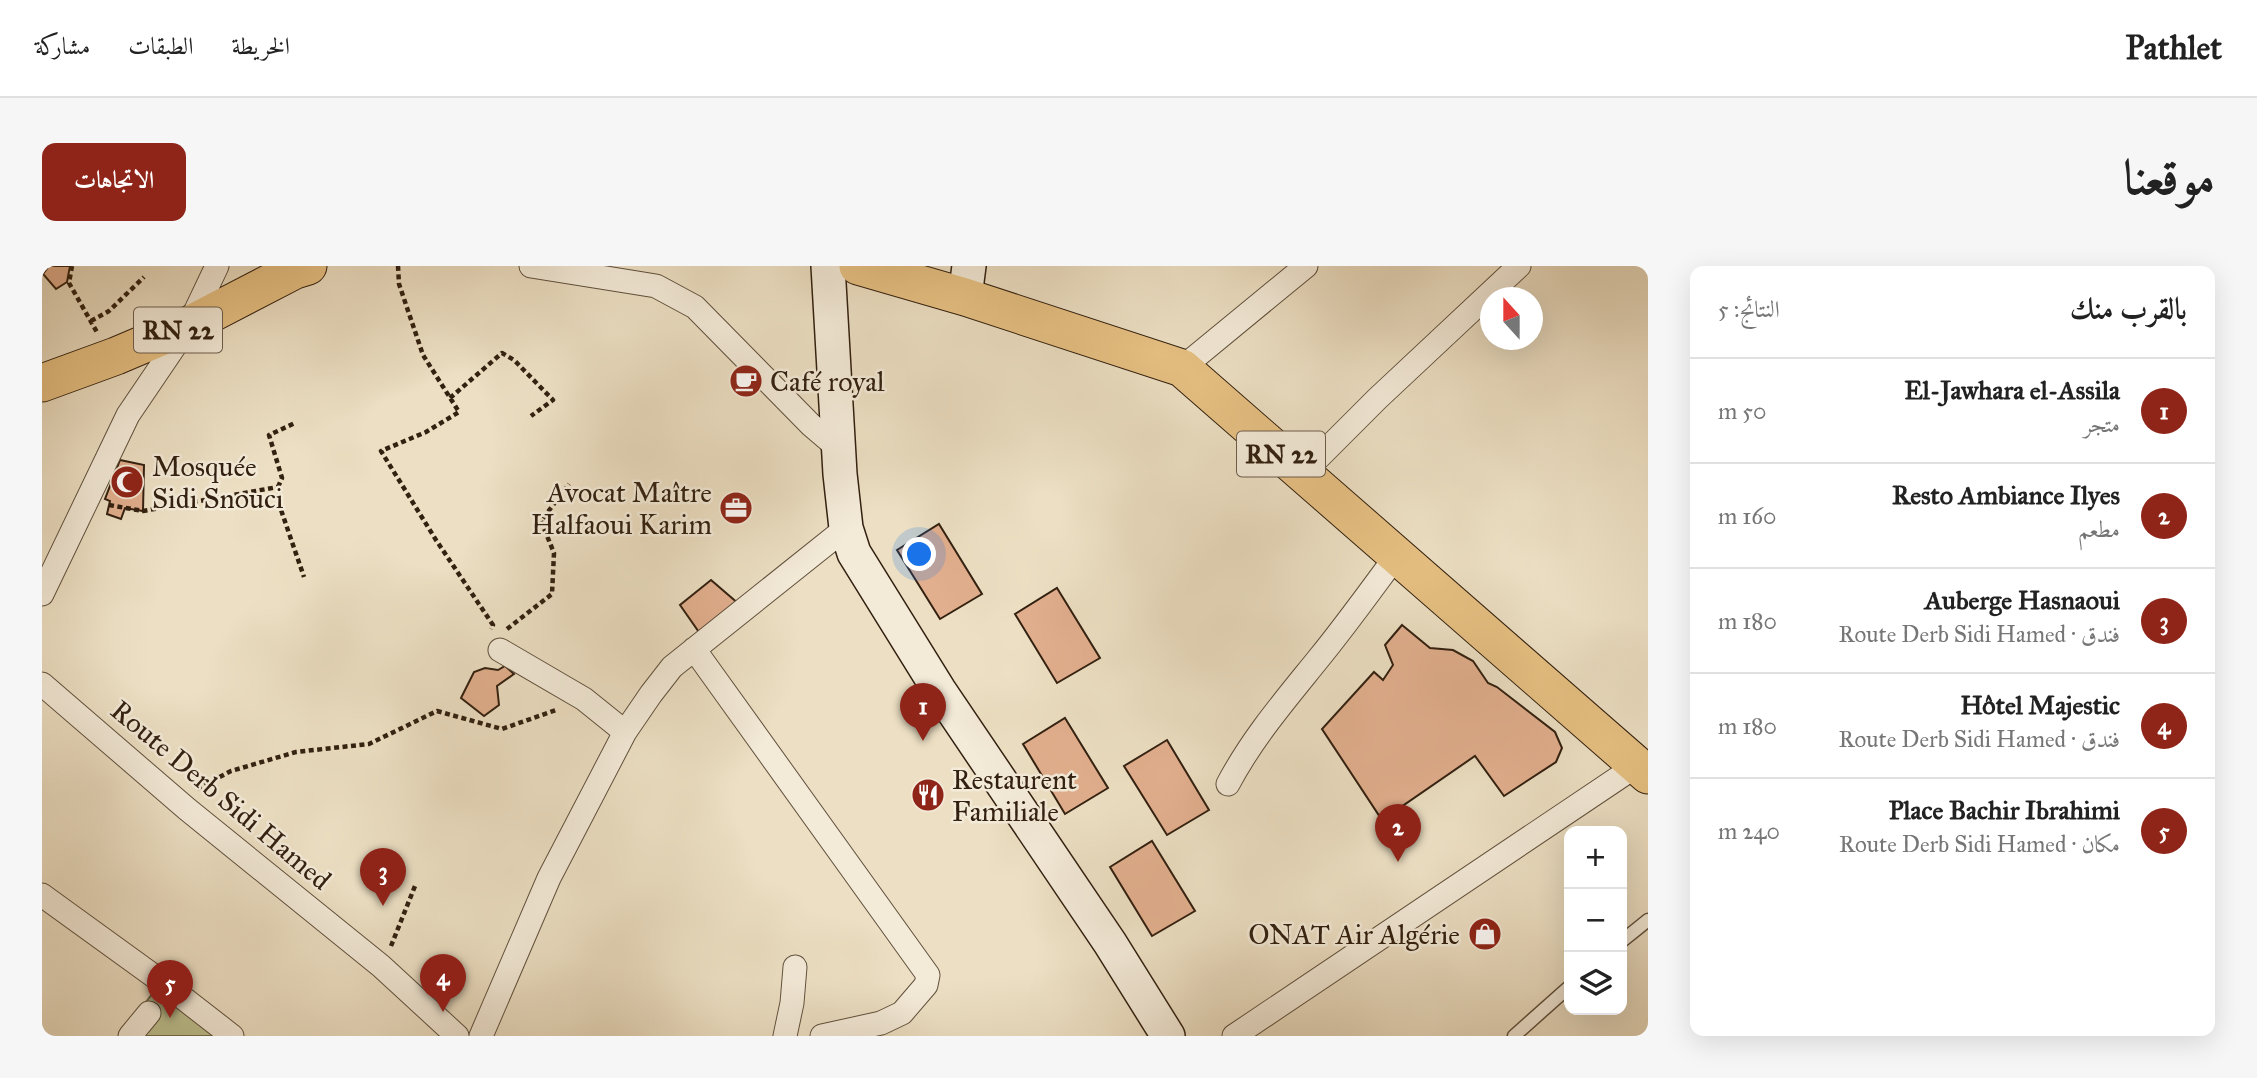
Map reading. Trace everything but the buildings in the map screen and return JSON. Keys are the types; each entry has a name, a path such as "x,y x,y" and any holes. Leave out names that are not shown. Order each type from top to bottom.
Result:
{"main road":[{"name":"RN 22","path":"42,383 189,326 295,270 308,266"},
{"path":"828,266 838,448 846,528 854,553 939,690 1110,943 1168,1036"},
{"name":"RN 22","path":"858,266 967,281 1182,368 1644,767"}],"street":[{"path":"42,594 128,415 189,326 217,266"},
{"path":"531,266 656,286 695,307 811,425 838,448"},
{"path":"1182,368 1306,266"},
{"path":"1303,473 1377,399 1519,266"},
{"path":"481,1036 549,878 625,732 651,694 672,667 846,528"},
{"path":"1228,784 1244,754 1265,724 1321,656 1397,555"},
{"path":"495,646 583,699 625,732"},
{"path":"694,649 928,975 926,985 902,1013 881,1023 822,1036"},
{"name":"Route Derb Sidi Hamed","path":"42,684 381,966 457,1036"},
{"path":"1234,1036 1644,767"},
{"path":"42,895 232,1036"},
{"path":"785,1036 792,1003 795,967"},
{"path":"130,1036 149,1013"}],"lane":[{"path":"1627,937 1648,920"},
{"path":"1514,1036 1564,991"}],"path":[{"path":"72,266 69,283 99,337 116,356"},
{"path":"398,266 399,284 423,355 459,412 426,432 381,451 428,529 493,625 485,639 495,646 552,594 554,553 541,521 569,484"},
{"path":"91,321 109,311 144,277"},
{"path":"450,398 502,352 553,400 531,416"},
{"path":"295,423 269,435 282,478 278,487 280,507 304,577"},
{"path":"88,498 104,504 143,511 278,487"},
{"path":"177,799 231,771 296,752 369,744 437,711 502,729 583,699"},
{"path":"381,966 415,886"}],"green space":[{"path":"161,983 229,1036 119,1036"}],"place":[{"name":"Café royal","path":"746,381"},
{"name":"Mosquée Sidi Snouci","path":"127,482"},
{"name":"Avocat Maître Halfaoui Karim","path":"736,508"},
{"name":"El-Jawhara el-Assila","path":"923,741"},
{"name":"Restaurent Familiale","path":"928,795"},
{"name":"Resto Ambiance Ilyes","path":"1398,862"},
{"name":"Auberge Hasnaoui","path":"383,906"},
{"name":"ONAT Air Algérie","path":"1485,934"},
{"name":"Hôtel Majestic","path":"443,1012"},
{"name":"Place Bachir Ibrahimi","path":"170,1018"}]}
